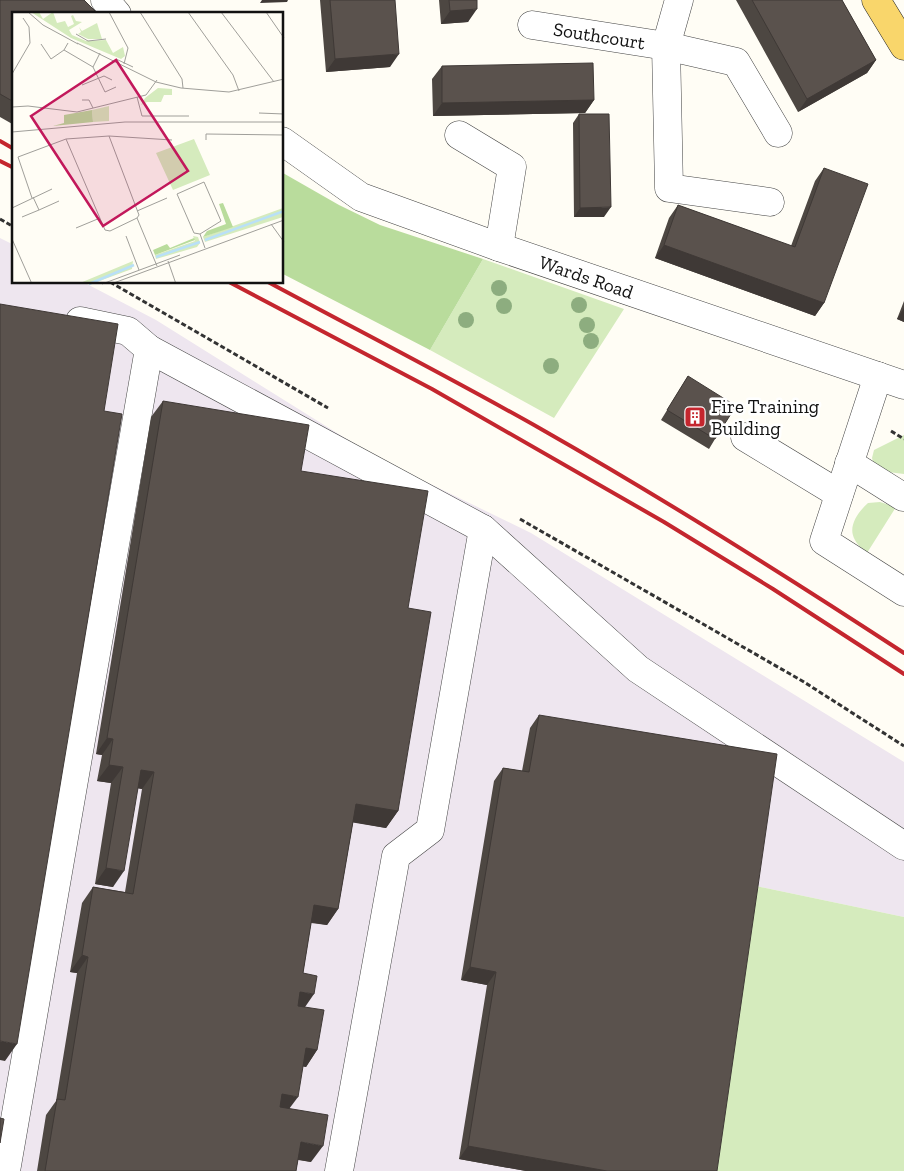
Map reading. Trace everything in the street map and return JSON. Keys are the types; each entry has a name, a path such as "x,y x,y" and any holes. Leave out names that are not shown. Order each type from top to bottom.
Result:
{"main road":[{"path":"876,0 904,46"}],"street":[{"path":"105,0 115,12"},
{"path":"679,0 666,46 669,188 770,202"},
{"name":"Southcourt","path":"532,25 666,46 736,62 778,133"},
{"path":"458,135 512,168 499,247"},
{"name":"Wards Road","path":"284,142 361,197 499,247 904,385"},
{"path":"55,316 128,331 149,349 483,529 638,669 904,846"},
{"path":"6,1171 10,1092 149,349"},
{"path":"878,376 824,541 904,592"},
{"path":"745,436 839,494"},
{"path":"850,463 903,496"},
{"path":"339,1171 396,856 430,830 483,529"}],"path":[{"path":"0,219 12,226"}],"shaded area":[{"path":"0,238 12,244 12,284 87,284 156,320 377,458 531,533 904,762 904,917 756,886 710,1171 0,1171"}],"green space":[{"path":"284,174 339,205 380,225 483,259 430,350 284,275"},
{"path":"483,259 624,309 554,418 430,350"},
{"path":"904,435 904,474 888,472 874,465 872,458 874,450"},
{"path":"880,502 896,507 867,553 855,540 852,530 853,525 857,515 868,503"},
{"path":"756,886 904,917 904,1171 710,1171"}],"building":[{"path":"0,0 84,0 96,12 12,12 12,101 0,94"},
{"path":"330,0 395,0 399,54 335,59"},
{"path":"449,0 477,0 477,9 450,11"},
{"path":"752,0 842,0 876,60 807,99"},
{"path":"593,63 594,100 442,103 442,66"},
{"path":"579,114 609,114 611,207 580,208"},
{"path":"824,168 868,184 824,303 664,245 678,205 795,247"},
{"path":"0,304 118,324 104,411 122,414 17,1044 0,1041"},
{"name":"Fire Training Building","path":"688,376 736,406 715,439 667,410"},
{"path":"163,401 309,425 301,471 428,491 408,608 431,612 398,811 356,804 338,909 314,905 303,973 317,976 314,994 300,992 298,1006 324,1010 317,1050 306,1048 298,1097 282,1094 280,1107 328,1115 323,1146 301,1142 296,1171 45,1171 57,1099 65,1100 88,957 82,955 93,887 133,894 154,772 141,770 124,871 106,868 123,767 109,765 113,739 107,738"},
{"path":"539,715 777,754 717,1171 607,1171 468,1146 496,972 470,967 503,768 529,772"},
{"path":"0,1118 4,1119 0,1143"}],"railway":[{"path":"0,141 12,148"},
{"path":"0,161 12,167"},
{"path":"233,284 432,389 664,522 773,589 904,674"},
{"path":"272,284 541,429 724,538 904,653"}],"place":[{"name":"Fire Training Building","path":"695,417"}]}
